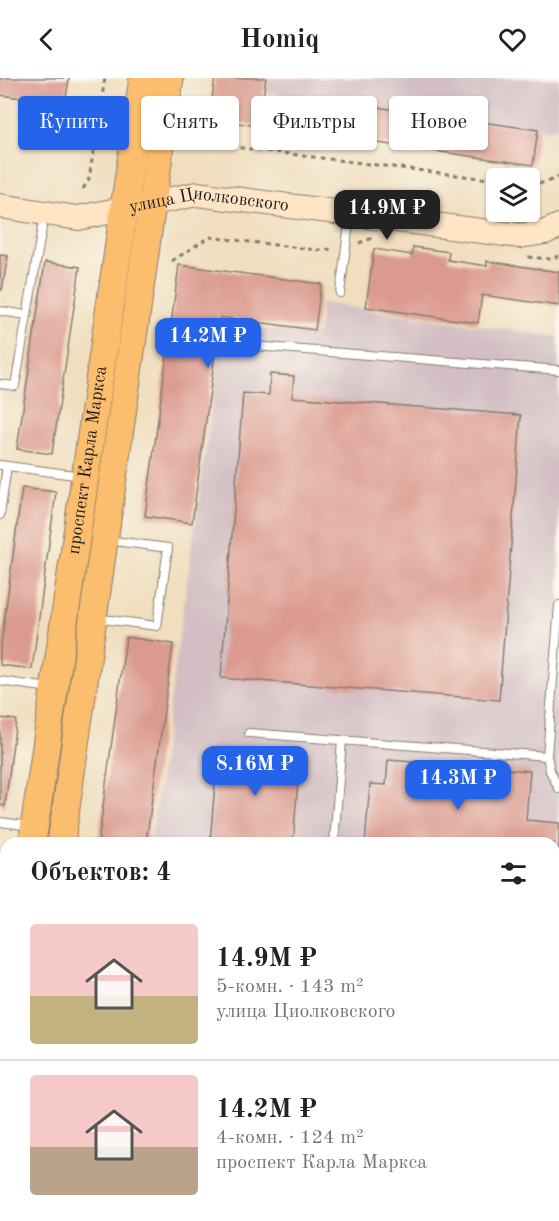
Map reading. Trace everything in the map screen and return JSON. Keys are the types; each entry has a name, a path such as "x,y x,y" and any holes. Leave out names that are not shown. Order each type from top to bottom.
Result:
{"main road":[{"name":"проспект Карла Маркса","path":"34,835 143,78"},
{"name":"проспект Карла Маркса","path":"62,837 170,78"},
{"name":"улица Циолковского","path":"0,206 78,218 197,194 520,236 545,232 559,226"}],"lane":[{"path":"0,384 15,386 44,213"},
{"path":"340,293 350,215"},
{"path":"0,311 27,315"},
{"path":"242,345 559,370"},
{"path":"0,515 3,465 86,477"},
{"path":"93,617 157,626 168,548 103,539"},
{"path":"559,605 547,756 550,771 559,789"},
{"path":"0,681 55,689"},
{"path":"249,733 547,756"},
{"path":"334,837 342,740"},
{"path":"0,822 34,835"}],"path":[{"path":"102,96 105,78"},
{"path":"239,148 486,179"},
{"path":"83,189 89,179 94,150"},
{"path":"540,183 559,177"},
{"path":"172,261 209,237 318,250 346,248 376,237"},
{"path":"526,256 549,260 559,256"}],"shaded area":[{"path":"267,78 559,78 559,126 546,131 488,123 488,96 389,96 389,109 377,108 377,96 294,96 265,92"},
{"path":"321,303 559,337 559,837 151,837 223,326 318,334"}],"building":[{"path":"0,78 69,78 66,96 18,97 0,95"},
{"path":"215,78 266,78 263,96 251,96 251,125 239,123 239,96 212,96"},
{"path":"377,107 389,109 389,145 377,143"},
{"path":"488,123 538,130 533,165 427,150 488,150"},
{"path":"413,247 449,252 448,260 487,266 487,261 559,272 559,306 482,295 478,323 366,307 374,249 412,255"},
{"path":"0,255 8,256 2,290 0,290"},
{"path":"45,262 80,267 52,454 17,449"},
{"path":"179,265 321,284 315,330 220,317 192,523 145,516"},
{"path":"270,374 294,376 292,397 521,415 499,700 221,678 243,393 269,395"},
{"path":"22,488 56,492 32,669 0,665"},
{"path":"126,637 173,644 147,837 99,837"},
{"path":"0,718 16,720 5,806 0,805"},
{"path":"218,748 300,755 293,837 211,837"},
{"path":"388,760 530,771 526,820 559,823 559,837 366,837 370,784 386,785"}]}
